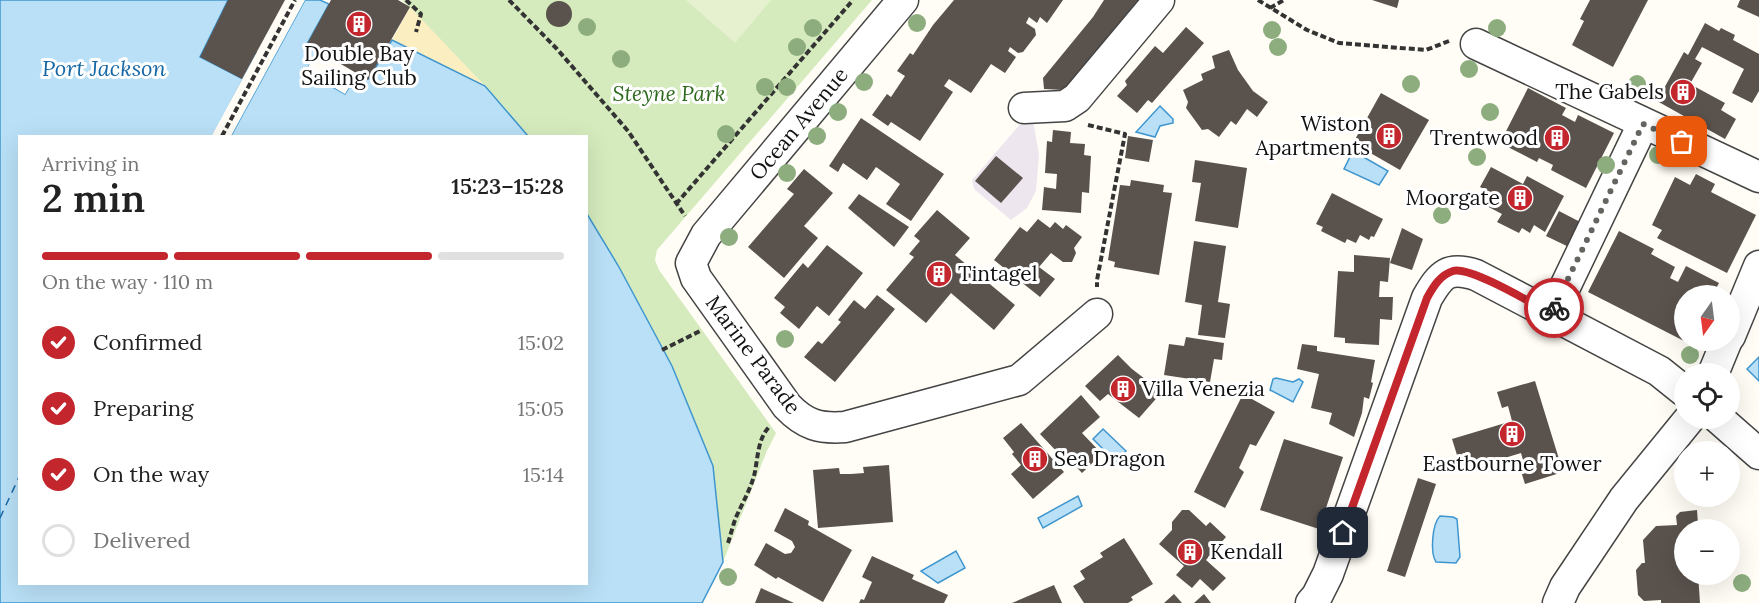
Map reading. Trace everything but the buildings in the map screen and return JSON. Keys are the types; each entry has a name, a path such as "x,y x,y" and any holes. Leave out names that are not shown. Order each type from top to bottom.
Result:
{"street":[{"name":"Ocean Avenue","path":"701,243 903,0"},
{"path":"1024,108 1065,106 1077,98 1159,0"},
{"path":"1465,42 1597,100 1643,124 1759,177"},
{"path":"1552,314 1643,124"},
{"name":"Marine Parade","path":"701,243 691,263 696,278 787,406 804,420 826,428 845,427 1019,380 1097,314"},
{"path":"1740,312 1759,266"},
{"path":"1311,603 1328,574 1427,298 1442,276 1462,270 1476,275 1659,371 1674,383"},
{"path":"1558,603 1564,587 1624,499 1681,429"},
{"path":"1731,429 1759,454"}],"path":[{"path":"223,135 295,0"},
{"path":"406,0 421,14 416,32"},
{"path":"509,0 557,49 628,131 701,243"},
{"path":"676,204 853,0"},
{"path":"1258,0 1307,30 1339,43 1426,50 1465,42"},
{"path":"1270,8 1284,0"},
{"path":"1084,124 1125,134 1097,280 1097,314"},
{"path":"662,350 702,330"},
{"path":"728,543 754,475 756,458 765,431 787,406"}],"shaded area":[{"path":"1033,120 1039,155 1036,191 1027,208 1011,220 974,189 972,180 1021,123"}],"green space":[{"name":"Steyne Park","path":"402,0 872,0 657,250 655,260 659,270 776,433 723,562 713,466 672,366 619,267 588,216 588,135 525,135 485,86"},
{"path":"686,0 771,0 735,43"}],"sand":[{"path":"410,7 485,86 392,40"}],"water":[{"name":"Port Jackson","path":"0,0 228,0 200,57 241,78 255,52 257,53 213,135 18,135 18,585 588,585 588,216 619,267 672,366 713,466 723,562 702,603 0,603"},
{"path":"305,0 320,0 329,4 307,44 317,50 306,72 345,94 357,74 369,79 392,40 485,86 527,135 232,135"},
{"path":"1160,106 1173,119 1173,123 1160,126 1155,137 1136,132"},
{"path":"1353,151 1388,171 1379,185 1344,169"},
{"path":"1759,357 1759,381 1747,369"},
{"path":"1273,379 1293,382 1299,379 1303,382 1293,402 1270,390"},
{"path":"1103,429 1126,451 1116,462 1093,439"},
{"path":"1078,496 1082,506 1043,528 1038,518"},
{"path":"1440,516 1457,519 1460,557 1456,563 1436,562 1434,558 1434,532"},
{"path":"956,551 965,568 938,583 921,571"}],"pier":[{"path":"302,0 305,0 232,135 229,135"},
{"path":"258,50 259,54 216,135 212,135"},
{"path":"317,50 320,52 310,70 344,90 354,73 357,74 345,94 306,71"}],"ferry route":[{"path":"0,518 18,479"}],"way so far":[{"path":"1554,308 1643,124 1682,142"}],"place":[{"name":"Double Bay Sailing Club","path":"359,24"},
{"name":"The Gabels","path":"1683,92"},
{"name":"Wiston Apartments","path":"1389,136"},
{"name":"Trentwood","path":"1557,138"},
{"name":"Moorgate","path":"1520,198"},
{"name":"Tintagel","path":"939,274"},
{"name":"Villa Venezia","path":"1123,389"},
{"name":"Eastbourne Tower","path":"1512,434"},
{"name":"Sea Dragon","path":"1035,459"},
{"name":"Kendall","path":"1190,552"}],"route":[{"path":"1343,533 1427,298 1442,276 1462,270 1552,314 1554,308"}]}
